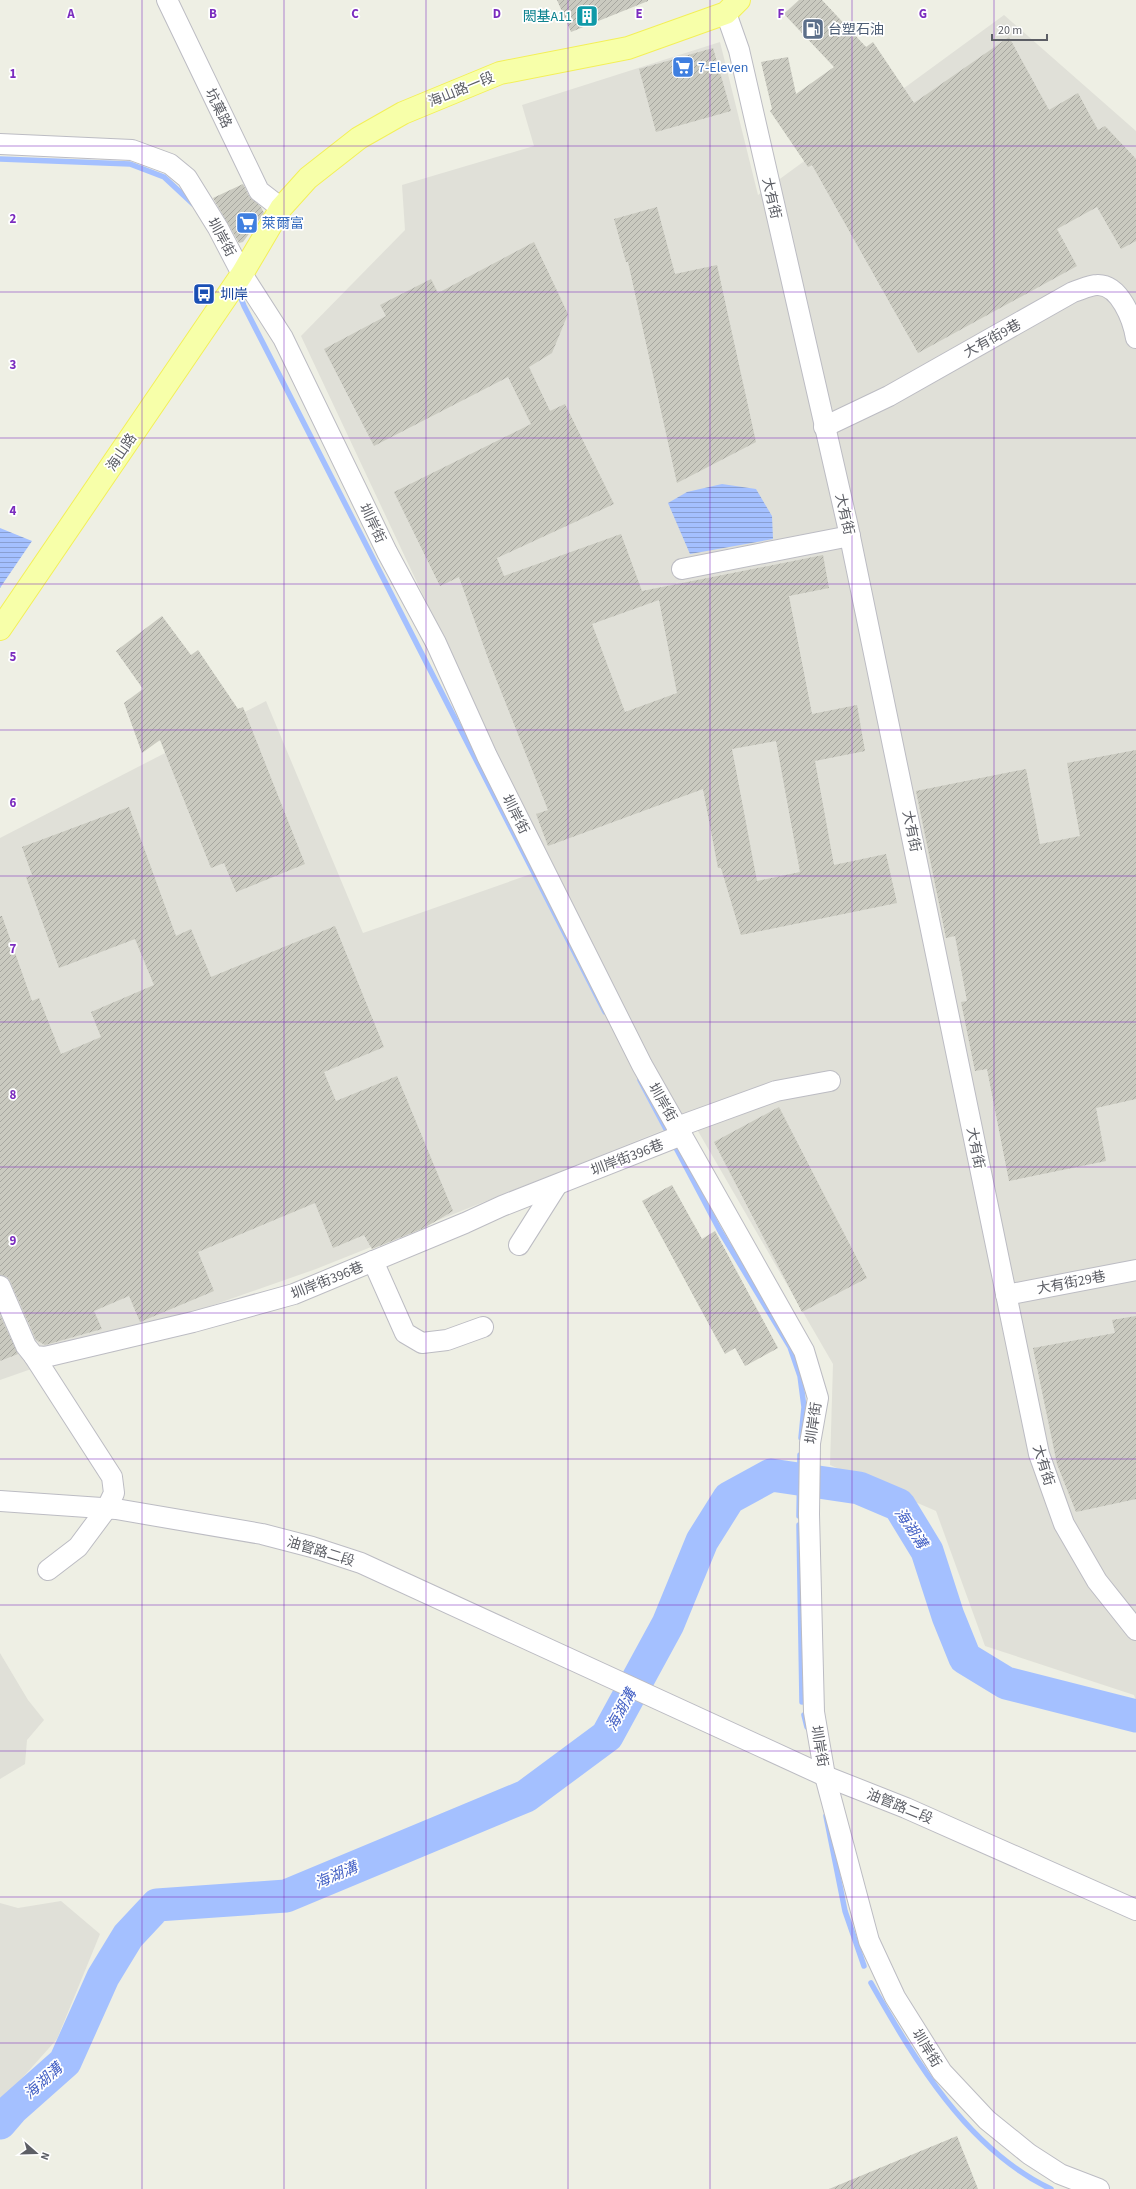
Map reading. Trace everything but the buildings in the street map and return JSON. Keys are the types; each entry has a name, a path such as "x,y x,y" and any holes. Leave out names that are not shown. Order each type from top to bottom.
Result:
{"main road":[{"name":"海山路一段","path":"242,274 282,208 308,178 359,138 403,113 500,73 628,48 733,7"},
{"name":"海山路","path":"0,629 242,274"}],"street":[{"name":"坑菓路","path":"167,0 259,191 282,208"},
{"name":"大有街","path":"733,7 738,50 850,536 1039,1454 1064,1524 1097,1581 1136,1630"},
{"name":"圳岸街","path":"0,144 132,150 170,164 187,178 218,228 242,274 283,338 387,552 436,643 487,756 642,1065 804,1351 818,1398 810,1443 809,1514 814,1712 825,1776 869,1941 895,1997 942,2072 987,2120 1029,2154 1060,2174 1099,2189"},
{"name":"大有街9巷","path":"824,427 888,396 1073,292 1098,285 1116,293 1134,322 1136,338"},
{"path":"682,569 850,536"},
{"name":"圳岸街396巷","path":"34,1356 46,1357 60,1354 194,1322 294,1294 557,1185 659,1145 680,1133 776,1091 830,1081"},
{"path":"520,1245 557,1185"},
{"path":"373,1261 405,1333 422,1343 446,1340 483,1327"},
{"name":"大有街29巷","path":"1006,1295 1136,1270"},
{"path":"0,1286 26,1346 112,1477 114,1493 107,1508 78,1547 48,1570"},
{"name":"油管路二段","path":"0,1501 107,1508 262,1534 312,1547 354,1561 438,1598 825,1776 906,1808 1136,1910"}],"shaded area":[{"path":"1004,15 1136,131 1136,1701 1134,1695 985,1646 936,1511 830,1465 833,1364 691,1119 316,1269 0,1380 0,838 266,701 363,933 551,867 301,336 405,230 402,185 534,146 522,105 720,42 758,195"},
{"path":"0,1653 28,1700 44,1720 27,1740 25,1764 0,1779"},
{"path":"61,1901 100,1934 57,2039 0,2103 0,1903 18,1908"}],"water":[{"path":"722,484 756,489 772,516 773,539 690,554 668,503 687,492"},
{"path":"0,528 32,541 0,588"}],"waterway":[{"path":"0,159 130,164 164,177 193,204"},
{"path":"238,291 244,306 605,1012"},
{"path":"640,1080 720,1231 790,1347 800,1376 804,1407 801,1438"},
{"path":"799,1516 800,1455"},
{"name":"海湖溝","path":"0,2123 12,2109 65,2062 103,1977 128,1936 157,1905 286,1896 526,1796 607,1736 668,1624 702,1541 729,1498 771,1475 859,1488 899,1505 927,1551 948,1616 965,1658 1006,1683 1136,1716"},
{"path":"799,1525 802,1702"},
{"path":"804,1715 807,1727"},
{"path":"826,1816 845,1911 864,1966"},
{"path":"871,1983 925,2071 946,2100 969,2127 994,2151 1021,2172 1051,2189"}],"place":[{"name":"閎基A11","path":"587,16"},
{"name":"台塑石油","path":"813,29"},
{"name":"7-Eleven","path":"683,67"},
{"name":"萊爾富","path":"247,223"},
{"name":"圳岸","path":"204,294"}]}
